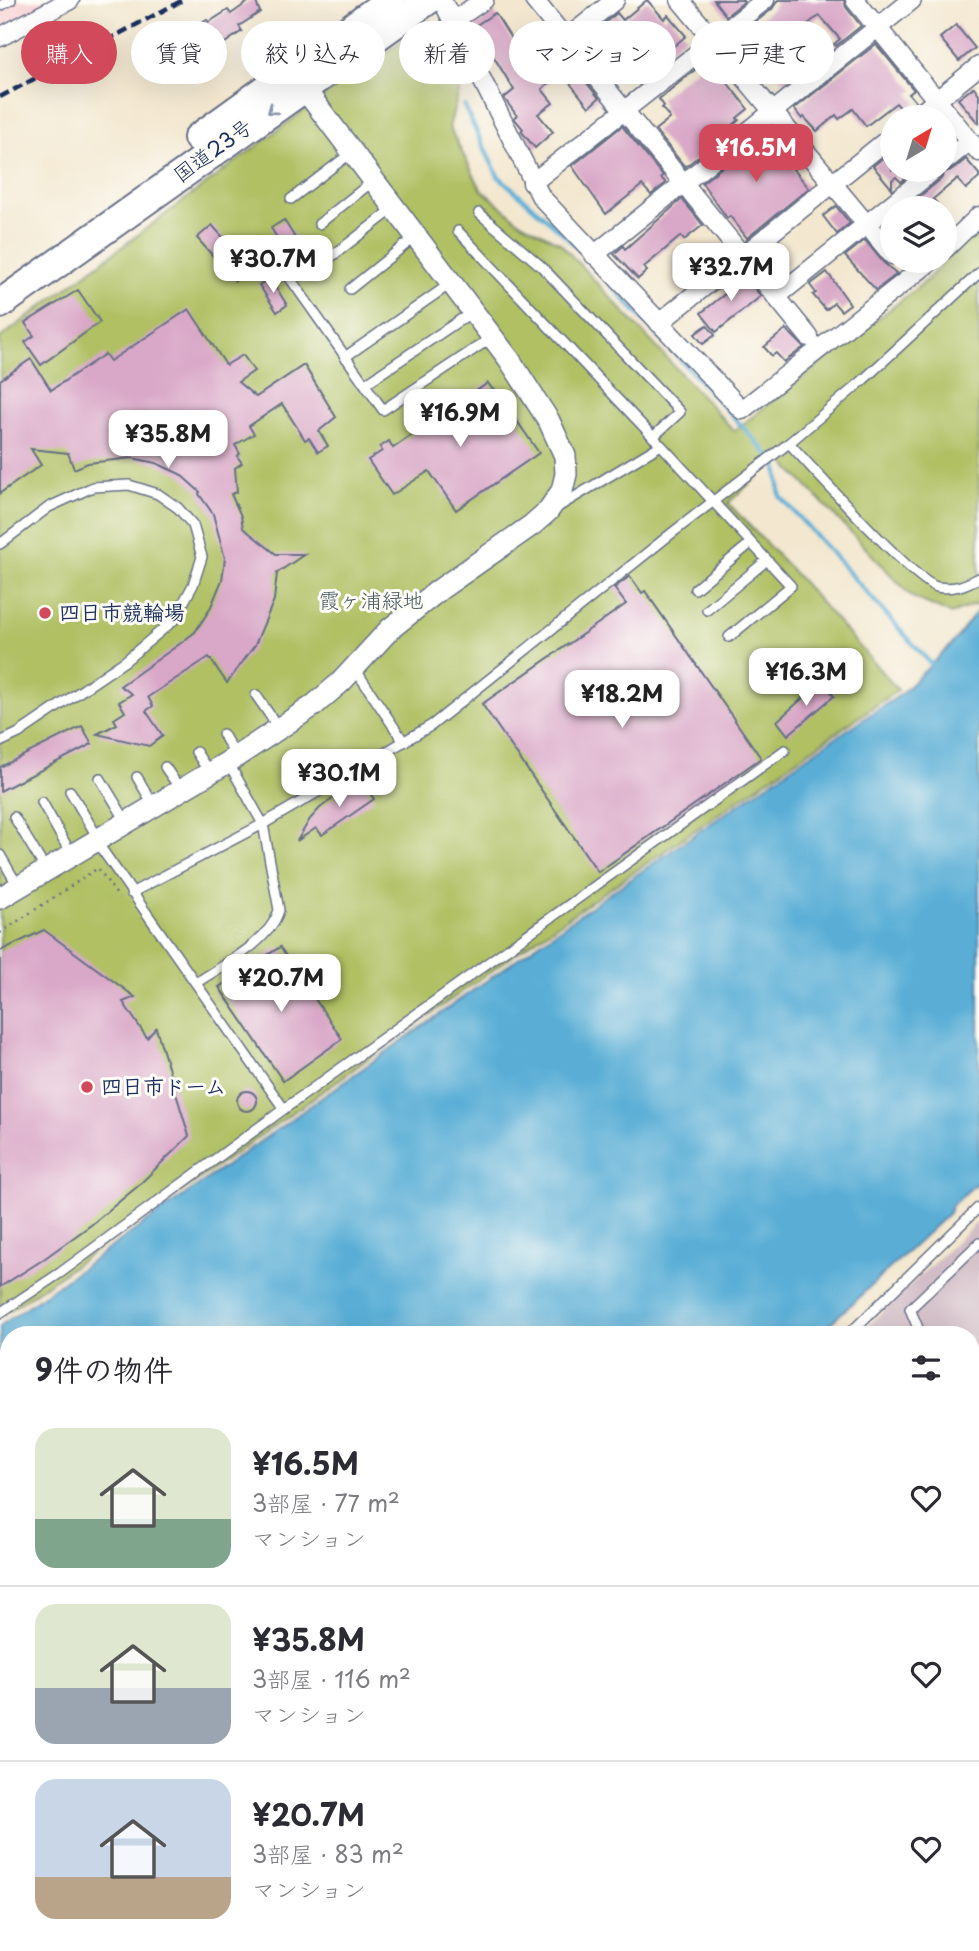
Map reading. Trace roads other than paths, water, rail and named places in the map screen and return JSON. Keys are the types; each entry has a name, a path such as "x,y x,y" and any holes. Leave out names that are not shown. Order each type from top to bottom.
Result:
{"highway":[{"name":"国道23号","path":"0,281 390,0"},
{"name":"国道23号","path":"0,304 428,0"}],"street":[{"path":"0,37 70,0"},
{"path":"442,0 453,21 484,0"},
{"path":"534,0 550,21"},
{"path":"589,21 615,0"},
{"path":"680,0 697,21"},
{"path":"739,21 765,0"},
{"path":"855,0 974,147 957,155"},
{"path":"594,255 912,0"},
{"path":"532,183 690,59"},
{"path":"932,105 979,66"},
{"path":"484,84 541,197 742,410 916,273"},
{"path":"601,84 808,337"},
{"path":"750,84 880,240"},
{"path":"0,898 181,791 313,706 354,668 390,629 539,519 562,491 566,474 565,456 550,421 493,337 303,87"},
{"path":"659,323 880,145"},
{"path":"776,297 919,182"},
{"path":"957,237 979,216"}],"lane":[{"path":"0,6 11,0"},
{"path":"291,199 352,152"},
{"path":"319,224 374,180"},
{"path":"331,257 395,208"},
{"path":"480,213 542,267 680,412 657,441 539,519"},
{"path":"458,231 657,441 716,499 751,543 791,586 729,637"},
{"path":"350,289 416,236"},
{"path":"268,247 383,411 493,337"},
{"path":"131,892 263,824 432,724 789,443 861,382 979,273"},
{"path":"345,357 452,283"},
{"path":"365,384 473,311"},
{"path":"789,443 880,539 934,587 961,587 979,578"},
{"path":"0,544 48,507 93,486 129,485 158,494 177,508 192,525 202,557 193,585 174,620 125,661 19,733 0,742"},
{"path":"695,589 751,543"},
{"path":"707,610 767,560"},
{"path":"354,668 404,741"},
{"path":"256,695 279,729"},
{"path":"196,983 267,934 279,910 263,824 223,734"},
{"path":"0,1313 60,1273 785,750"},
{"path":"196,752 210,773"},
{"path":"165,767 181,791"},
{"path":"137,777 154,806"},
{"path":"100,778 127,823"},
{"path":"70,790 131,892 284,1109"},
{"path":"42,803 72,856"},
{"path":"14,817 46,871"},
{"path":"0,855 19,887"},
{"path":"857,1326 979,1206"},
{"path":"917,1326 910,1309 979,1243"}],"water":[{"path":"979,609 979,1181 952,1205 949,1213 828,1326 0,1326 600,900 900,695 952,644"}],"waterway":[{"path":"464,106 498,176 565,235 777,464 780,496 931,664"}],"railway":[{"path":"0,97 183,0"}],"place":[{"name":"四日市競輪場","path":"45,613"},
{"name":"四日市ドーム","path":"87,1087"}],"park label":[{"name":"霞ヶ浦緑地","path":"371,601"}]}
